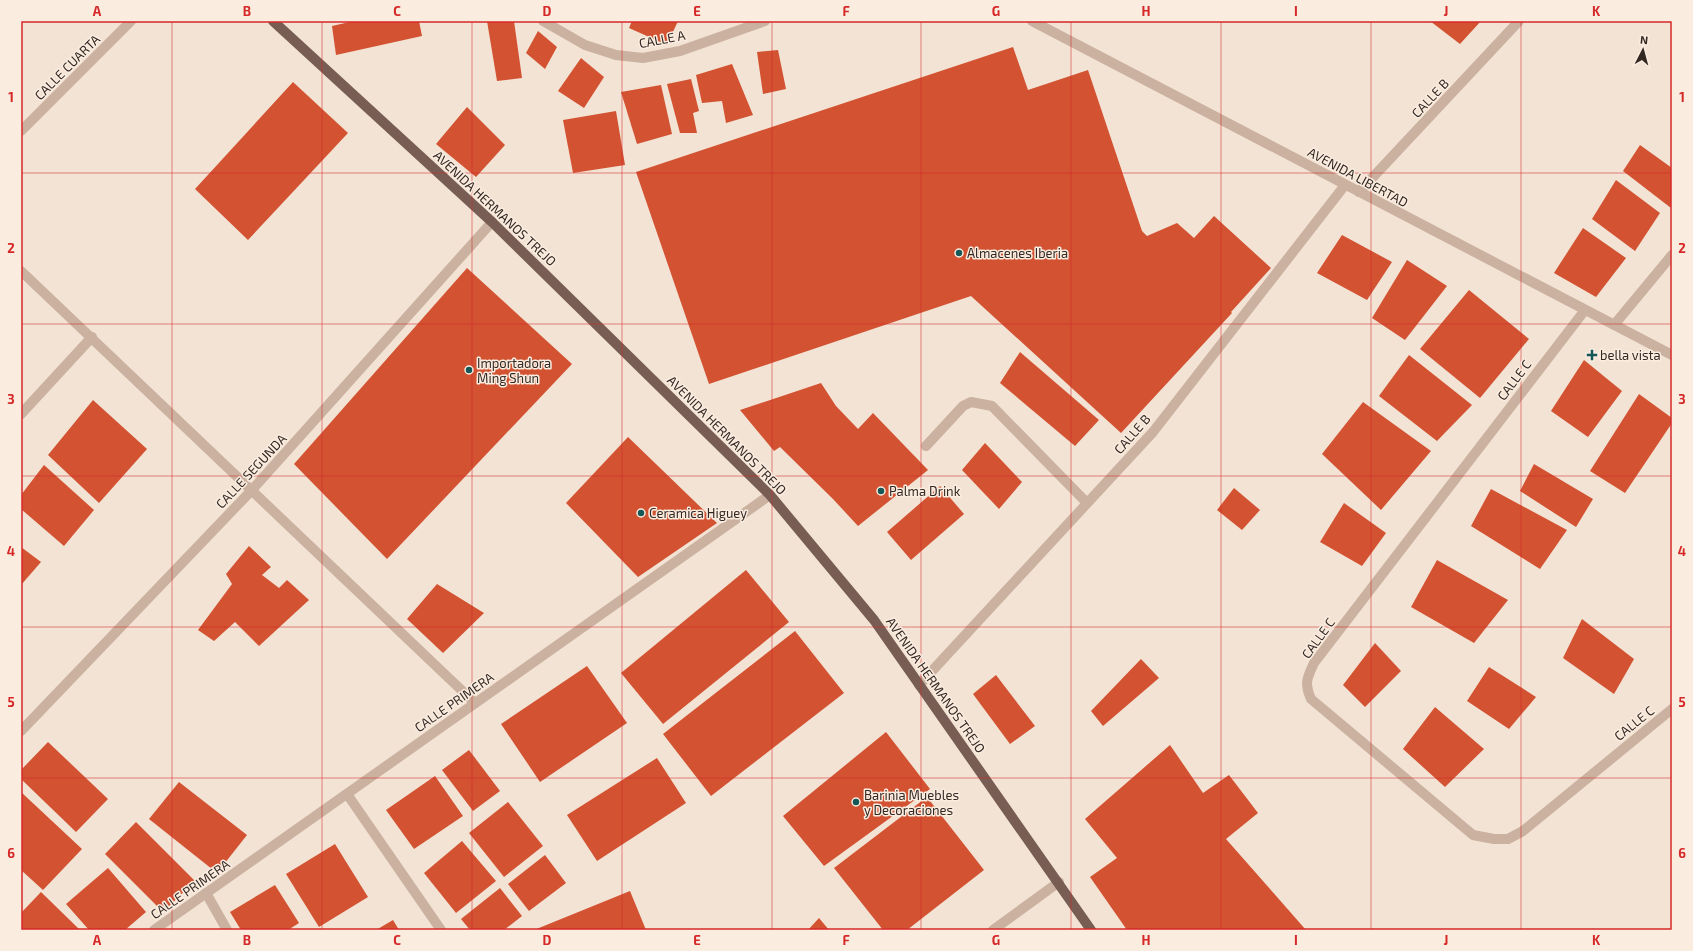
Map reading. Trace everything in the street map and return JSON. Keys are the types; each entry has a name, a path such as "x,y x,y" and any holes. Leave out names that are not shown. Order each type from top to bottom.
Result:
{"main road":[{"name":"AVENIDA HERMANOS TREJO","path":"273,21 492,222 770,495 874,620 1059,882 1091,930"}],"street":[{"name":"CALLE CUARTA","path":"21,131 131,21"},
{"name":"CALLE A","path":"543,21 585,45 616,55 643,58 680,51 765,21"},
{"name":"AVENIDA LIBERTAD","path":"1032,21 1672,355"},
{"name":"CALLE B","path":"1359,192 1519,21"},
{"name":"CALLE B","path":"920,685 1152,432 1345,185"},
{"name":"CALLE SEGUNDA","path":"21,730 251,491 492,222"},
{"path":"1614,324 1672,255"},
{"path":"21,271 475,703"},
{"name":"CALLE C","path":"1585,310 1314,663 1307,678 1306,689 1311,699 1473,835 1494,840 1508,839 1523,831 1672,709"},
{"path":"21,414 92,337"},
{"path":"926,446 963,406 971,402 992,406 1088,502"},
{"name":"CALLE PRIMERA","path":"154,930 770,495"},
{"path":"347,794 441,930"},
{"path":"993,930 1059,882"},
{"path":"206,893 227,930"}],"building":[{"path":"354,21 419,21 422,36 336,55 332,26"},
{"path":"487,21 514,21 522,78 497,81"},
{"path":"632,21 678,21 667,45 629,28"},
{"path":"1430,21 1481,21 1460,44"},
{"path":"538,31 557,47 545,69 526,53"},
{"name":"Almacenes Iberia","path":"1013,47 1028,90 1088,70 1142,231 1147,236 1177,223 1194,238 1214,216 1271,268 1231,312 1232,313 1121,433 971,296 709,384 636,172"},
{"path":"778,50 786,89 763,94 757,52"},
{"path":"581,58 604,77 584,108 558,91"},
{"path":"732,64 753,115 726,123 722,101 702,103 696,75"},
{"path":"691,79 699,111 693,113 697,133 680,133 667,84"},
{"path":"293,82 348,133 248,240 195,189"},
{"path":"661,85 672,134 637,144 621,92"},
{"path":"467,107 505,145 476,177 436,144"},
{"path":"616,111 625,165 573,173 563,120"},
{"path":"1640,145 1672,168 1671,208 1623,171"},
{"path":"1616,180 1660,213 1635,251 1592,219"},
{"path":"1583,228 1626,258 1596,297 1554,273"},
{"path":"1342,235 1392,262 1367,300 1317,273"},
{"path":"1407,260 1447,286 1405,340 1372,318"},
{"path":"467,268 572,364 387,559 294,464"},
{"path":"1469,290 1529,339 1480,398 1420,349"},
{"path":"1020,352 1099,420 1075,446 1000,383"},
{"path":"1409,355 1472,405 1437,441 1379,396"},
{"path":"1584,360 1622,391 1588,437 1551,411"},
{"path":"821,383 836,406 858,429 873,413 928,470 858,526 780,447 774,451 740,410"},
{"path":"1639,394 1672,418 1672,423 1625,493 1590,471"},
{"path":"93,400 147,449 99,503 48,455"},
{"path":"1363,402 1431,451 1381,510 1322,454"},
{"name":"Ceramica Higuey","path":"628,437 717,523 638,577 566,503"},
{"path":"985,443 1022,482 999,509 962,470"},
{"path":"1534,464 1593,499 1576,527 1520,491"},
{"path":"44,465 94,510 64,546 21,509 21,495"},
{"path":"940,486 964,514 911,560 887,532"},
{"path":"1234,488 1260,510 1242,530 1217,510"},
{"path":"1491,489 1567,530 1540,569 1471,526"},
{"path":"1344,503 1386,533 1362,566 1320,542"},
{"path":"249,546 271,567 262,575 279,588 287,580 309,600 259,646 235,622 214,641 198,630 232,584 226,574"},
{"path":"21,547 41,562 21,585"},
{"path":"1437,560 1508,600 1474,643 1411,607"},
{"path":"746,570 789,622 663,724 621,673"},
{"path":"437,584 484,613 443,653 407,619"},
{"path":"1582,619 1634,659 1614,694 1563,658"},
{"path":"795,631 844,693 711,796 663,734"},
{"path":"1375,643 1401,671 1365,707 1343,685"},
{"path":"1141,659 1159,678 1103,726 1091,711"},
{"path":"587,666 627,723 540,782 501,724"},
{"path":"1489,667 1536,697 1509,729 1467,701"},
{"path":"996,675 1035,726 1010,744 973,694"},
{"path":"1435,707 1484,749 1445,787 1403,749"},
{"name":"Barinia Muebles y Decoraciones","path":"886,732 930,789 824,866 783,816"},
{"path":"48,742 108,799 76,832 21,779 21,770"},
{"path":"1170,745 1203,793 1229,775 1258,813 1226,839 1306,930 1127,930 1090,877 1117,858 1085,819"},
{"path":"469,750 500,791 473,811 442,770"},
{"path":"657,758 686,803 597,861 567,815"},
{"path":"435,776 463,816 414,849 386,810"},
{"path":"179,782 247,835 217,873 149,819"},
{"path":"21,792 82,849 43,890 21,870"},
{"path":"927,797 984,870 907,930 883,930 834,868"},
{"path":"508,802 543,846 504,877 469,833"},
{"path":"136,822 195,881 163,912 105,854"},
{"path":"462,841 496,881 456,913 424,873"},
{"path":"335,844 368,897 319,927 286,874"},
{"path":"545,855 566,883 529,911 508,884"},
{"path":"108,868 146,912 125,930 89,930 66,904"},
{"path":"275,885 299,923 288,930 241,930 230,912"},
{"path":"500,888 522,916 504,930 470,930 461,919"},
{"path":"630,891 646,930 534,930"},
{"path":"41,892 80,930 21,930 21,913"},
{"path":"819,918 829,930 808,930"},
{"path":"393,920 399,930 376,930"}],"place":[{"name":"Almacenes Iberia","path":"959,253"},
{"name":"bella vista","path":"1592,355"},
{"name":"Importadora Ming Shun","path":"469,370"},
{"name":"Palma Drink","path":"881,491"},
{"name":"Ceramica Higuey","path":"641,513"},
{"name":"Barinia Muebles y Decoraciones","path":"856,802"}]}
